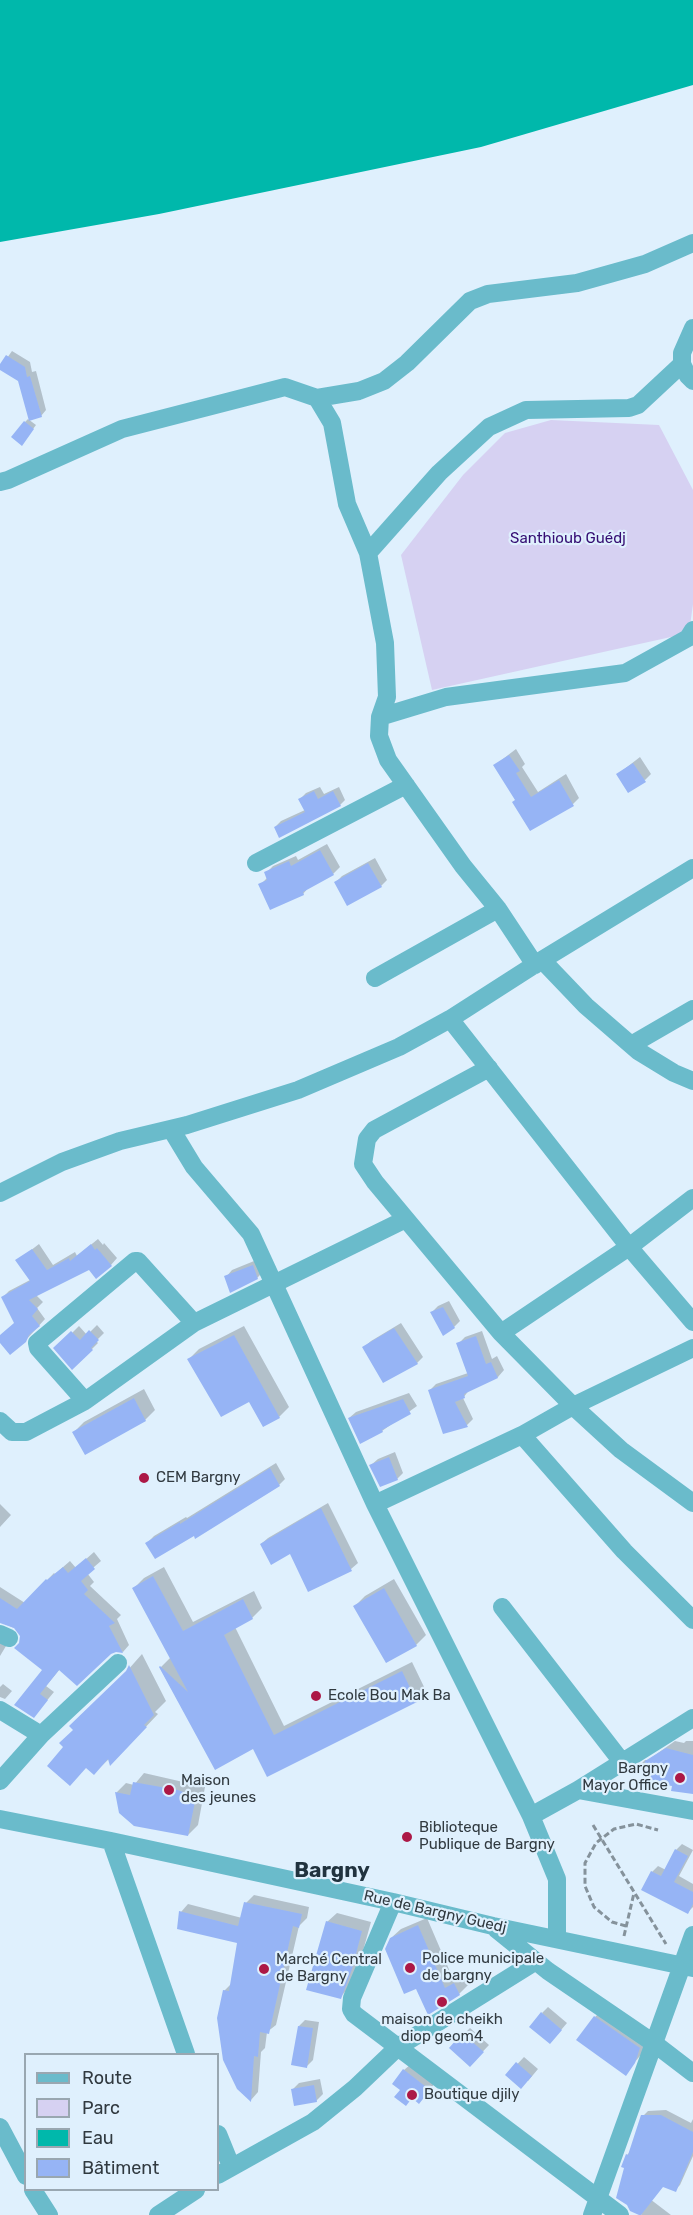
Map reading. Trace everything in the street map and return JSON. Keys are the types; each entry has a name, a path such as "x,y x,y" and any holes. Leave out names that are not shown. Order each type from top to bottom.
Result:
{"street":[{"path":"0,482 122,429 285,387 317,398 359,391 384,381 407,363 470,302 488,294 577,283 645,264 693,243"},
{"path":"693,328 682,353 682,364 693,381"},
{"path":"368,552 439,473 489,427 526,410 629,408 638,405 682,364"},
{"path":"317,398 332,423 347,504 368,552 385,643 387,697 380,717 380,735 388,760 463,866 539,962 632,1045 674,1073 693,1081"},
{"path":"380,717 446,697 626,673 688,638 693,630"},
{"path":"256,863 406,785"},
{"path":"0,1193 62,1162 120,1142 171,1129 298,1090 399,1047 450,1019 693,868"},
{"path":"375,978 498,909"},
{"path":"632,1045 693,1009"},
{"path":"450,1019 629,1247 693,1322"},
{"path":"489,1068 374,1130 367,1139 363,1164 375,1182 501,1333 573,1406 621,1450 693,1503"},
{"path":"171,1129 194,1167 251,1234 375,1504 531,1816 557,1879 557,1939"},
{"path":"501,1333 629,1247 693,1198"},
{"path":"0,1421 12,1432 26,1432 85,1401 194,1323 406,1219"},
{"path":"85,1401 38,1348 37,1342 135,1262 138,1261 194,1323"},
{"path":"375,1504 522,1435 573,1406 693,1348"},
{"path":"522,1435 624,1551 693,1620"},
{"path":"502,1607 622,1762"},
{"path":"0,1781 41,1735 118,1663"},
{"path":"0,1710 41,1735"},
{"path":"531,1816 578,1790 693,1718"},
{"path":"578,1790 693,1811"},
{"name":"Rue de Bargny Guedj","path":"0,1818 688,1967"},
{"path":"111,1841 185,2053"},
{"path":"393,1902 352,1998 351,2008 354,2014 620,2215"},
{"path":"493,1926 536,1961 693,2073"},
{"path":"592,2215 655,2044 688,1967 693,1935"},
{"path":"219,2140 224,2171 313,2122 355,2088 398,2047 536,1961"},
{"path":"0,2127 24,2172"},
{"path":"34,2191 49,2215"},
{"path":"158,2215 194,2191"}],"path":[{"path":"626,1926 612,1922 594,1907 585,1886 585,1863 589,1852 601,1838 614,1829 636,1824 658,1830"},
{"path":"593,1825 666,1944"},
{"path":"621,1952 634,1892"}],"green space":[{"name":"Santhioub Guédj","path":"551,420 659,425 693,490 693,604 689,633 432,690 401,555 463,475 505,433"}],"water":[{"path":"0,0 693,0 693,85 481,147 159,214 0,242"}],"building":[{"path":"6,355 25,367 27,377 30,376 42,417 29,421 18,381 0,370 0,364"},
{"path":"24,421 34,429 22,446 11,437"},
{"path":"509,755 520,771 516,773 531,797 559,780 574,806 530,831 512,802 515,800 493,765"},
{"path":"633,763 646,782 628,793 616,774"},
{"path":"314,791 318,799 333,791 341,806 279,838 274,827 305,812 298,799"},
{"path":"320,850 334,875 303,892 304,895 270,910 258,884 267,880 264,872 289,861 291,866"},
{"path":"368,863 382,887 347,906 334,882"},
{"path":"91,1244 112,1266 96,1279 89,1270 29,1300 38,1309 32,1316 40,1326 10,1355 0,1343 0,1335 14,1323 1,1297 30,1281 15,1260 32,1249 47,1270 69,1258 70,1261"},
{"path":"253,1265 258,1279 230,1293 224,1276"},
{"path":"443,1307 455,1328 443,1336 430,1312"},
{"path":"394,1328 418,1364 383,1383 362,1347"},
{"path":"89,1330 99,1340 91,1348 93,1350 72,1370 53,1348 71,1331 80,1340"},
{"path":"234,1335 280,1418 263,1427 249,1402 221,1417 187,1359"},
{"path":"476,1336 486,1364 491,1362 498,1378 464,1394 465,1398 455,1402 468,1427 443,1434 428,1390 468,1376 456,1343"},
{"path":"134,1398 146,1421 85,1455 72,1432"},
{"path":"403,1399 411,1414 360,1444 348,1418"},
{"path":"389,1457 398,1480 380,1487 369,1465"},
{"path":"270,1468 280,1486 195,1539 194,1536 155,1559 145,1543"},
{"path":"321,1508 352,1571 308,1592 290,1554 271,1565 260,1544"},
{"path":"86,1558 95,1569 81,1581 88,1590 84,1594 115,1623 109,1626 123,1653 111,1654 77,1686 59,1670 40,1694 48,1700 34,1718 14,1705 42,1670 14,1648 19,1643 20,1636 14,1628 0,1623 0,1598 17,1609 46,1579 63,1567 68,1573"},
{"path":"153,1576 183,1631 243,1599 253,1619 224,1635 274,1735 402,1671 417,1702 267,1777 253,1749 215,1770 159,1667 188,1692 132,1588"},
{"path":"384,1588 417,1646 386,1663 353,1606"},
{"path":"129,1665 154,1715 144,1725 147,1727 110,1766 108,1759 94,1775 86,1768 70,1786 47,1766 63,1747 59,1743 73,1730 69,1726 126,1671"},
{"path":"666,1748 693,1755 693,1794 671,1791 672,1786 658,1784 644,1774 645,1761"},
{"path":"133,1782 178,1790 196,1797 188,1836 134,1826 119,1813 115,1792 130,1795"},
{"path":"675,1849 688,1856 674,1882 693,1892 693,1904 688,1914 641,1890 651,1871 661,1876"},
{"path":"244,1902 302,1914 299,1928 293,1926 269,2034 260,2032 258,2057 254,2056 251,2102 237,2089 223,2060 217,2018 223,1990 229,1991 237,1943 177,1929 179,1911 238,1926"},
{"path":"326,1921 362,1931 341,1999 306,1990"},
{"path":"418,1925 445,1988 454,1983 460,1995 428,2015 416,1989 404,1994 385,1949 390,1938"},
{"path":"541,2012 562,2030 550,2044 529,2027"},
{"path":"594,2016 640,2048 635,2063 626,2076 576,2040"},
{"path":"298,2026 313,2028 307,2068 291,2065"},
{"path":"462,2033 484,2052 470,2067 449,2048"},
{"path":"516,2062 532,2076 521,2089 505,2075"},
{"path":"403,2069 430,2090 419,2104 412,2098 406,2106 394,2097 400,2090 392,2084"},
{"path":"314,2085 317,2102 294,2106 291,2089"},
{"path":"641,2115 661,2115 693,2132 693,2152 676,2192 663,2187 639,2215 630,2211 627,2205 616,2198 624,2168 621,2167 626,2154 628,2155"}],"place":[{"name":"CEM Bargny","path":"144,1478"},
{"name":"Ecole Bou Mak Ba","path":"316,1696"},
{"name":"Bargny Mayor Office","path":"680,1778"},
{"name":"Maison des jeunes","path":"169,1790"},
{"name":"Biblioteque Publique de Bargny","path":"407,1837"},
{"name":"Police municipale de bargny","path":"410,1968"},
{"name":"Marché Central de Bargny","path":"264,1969"},
{"name":"maison de cheikh diop geom4","path":"442,2002"},
{"name":"Boutique djily","path":"412,2095"}],"district":[{"name":"Bargny","path":"332,1871"}]}
